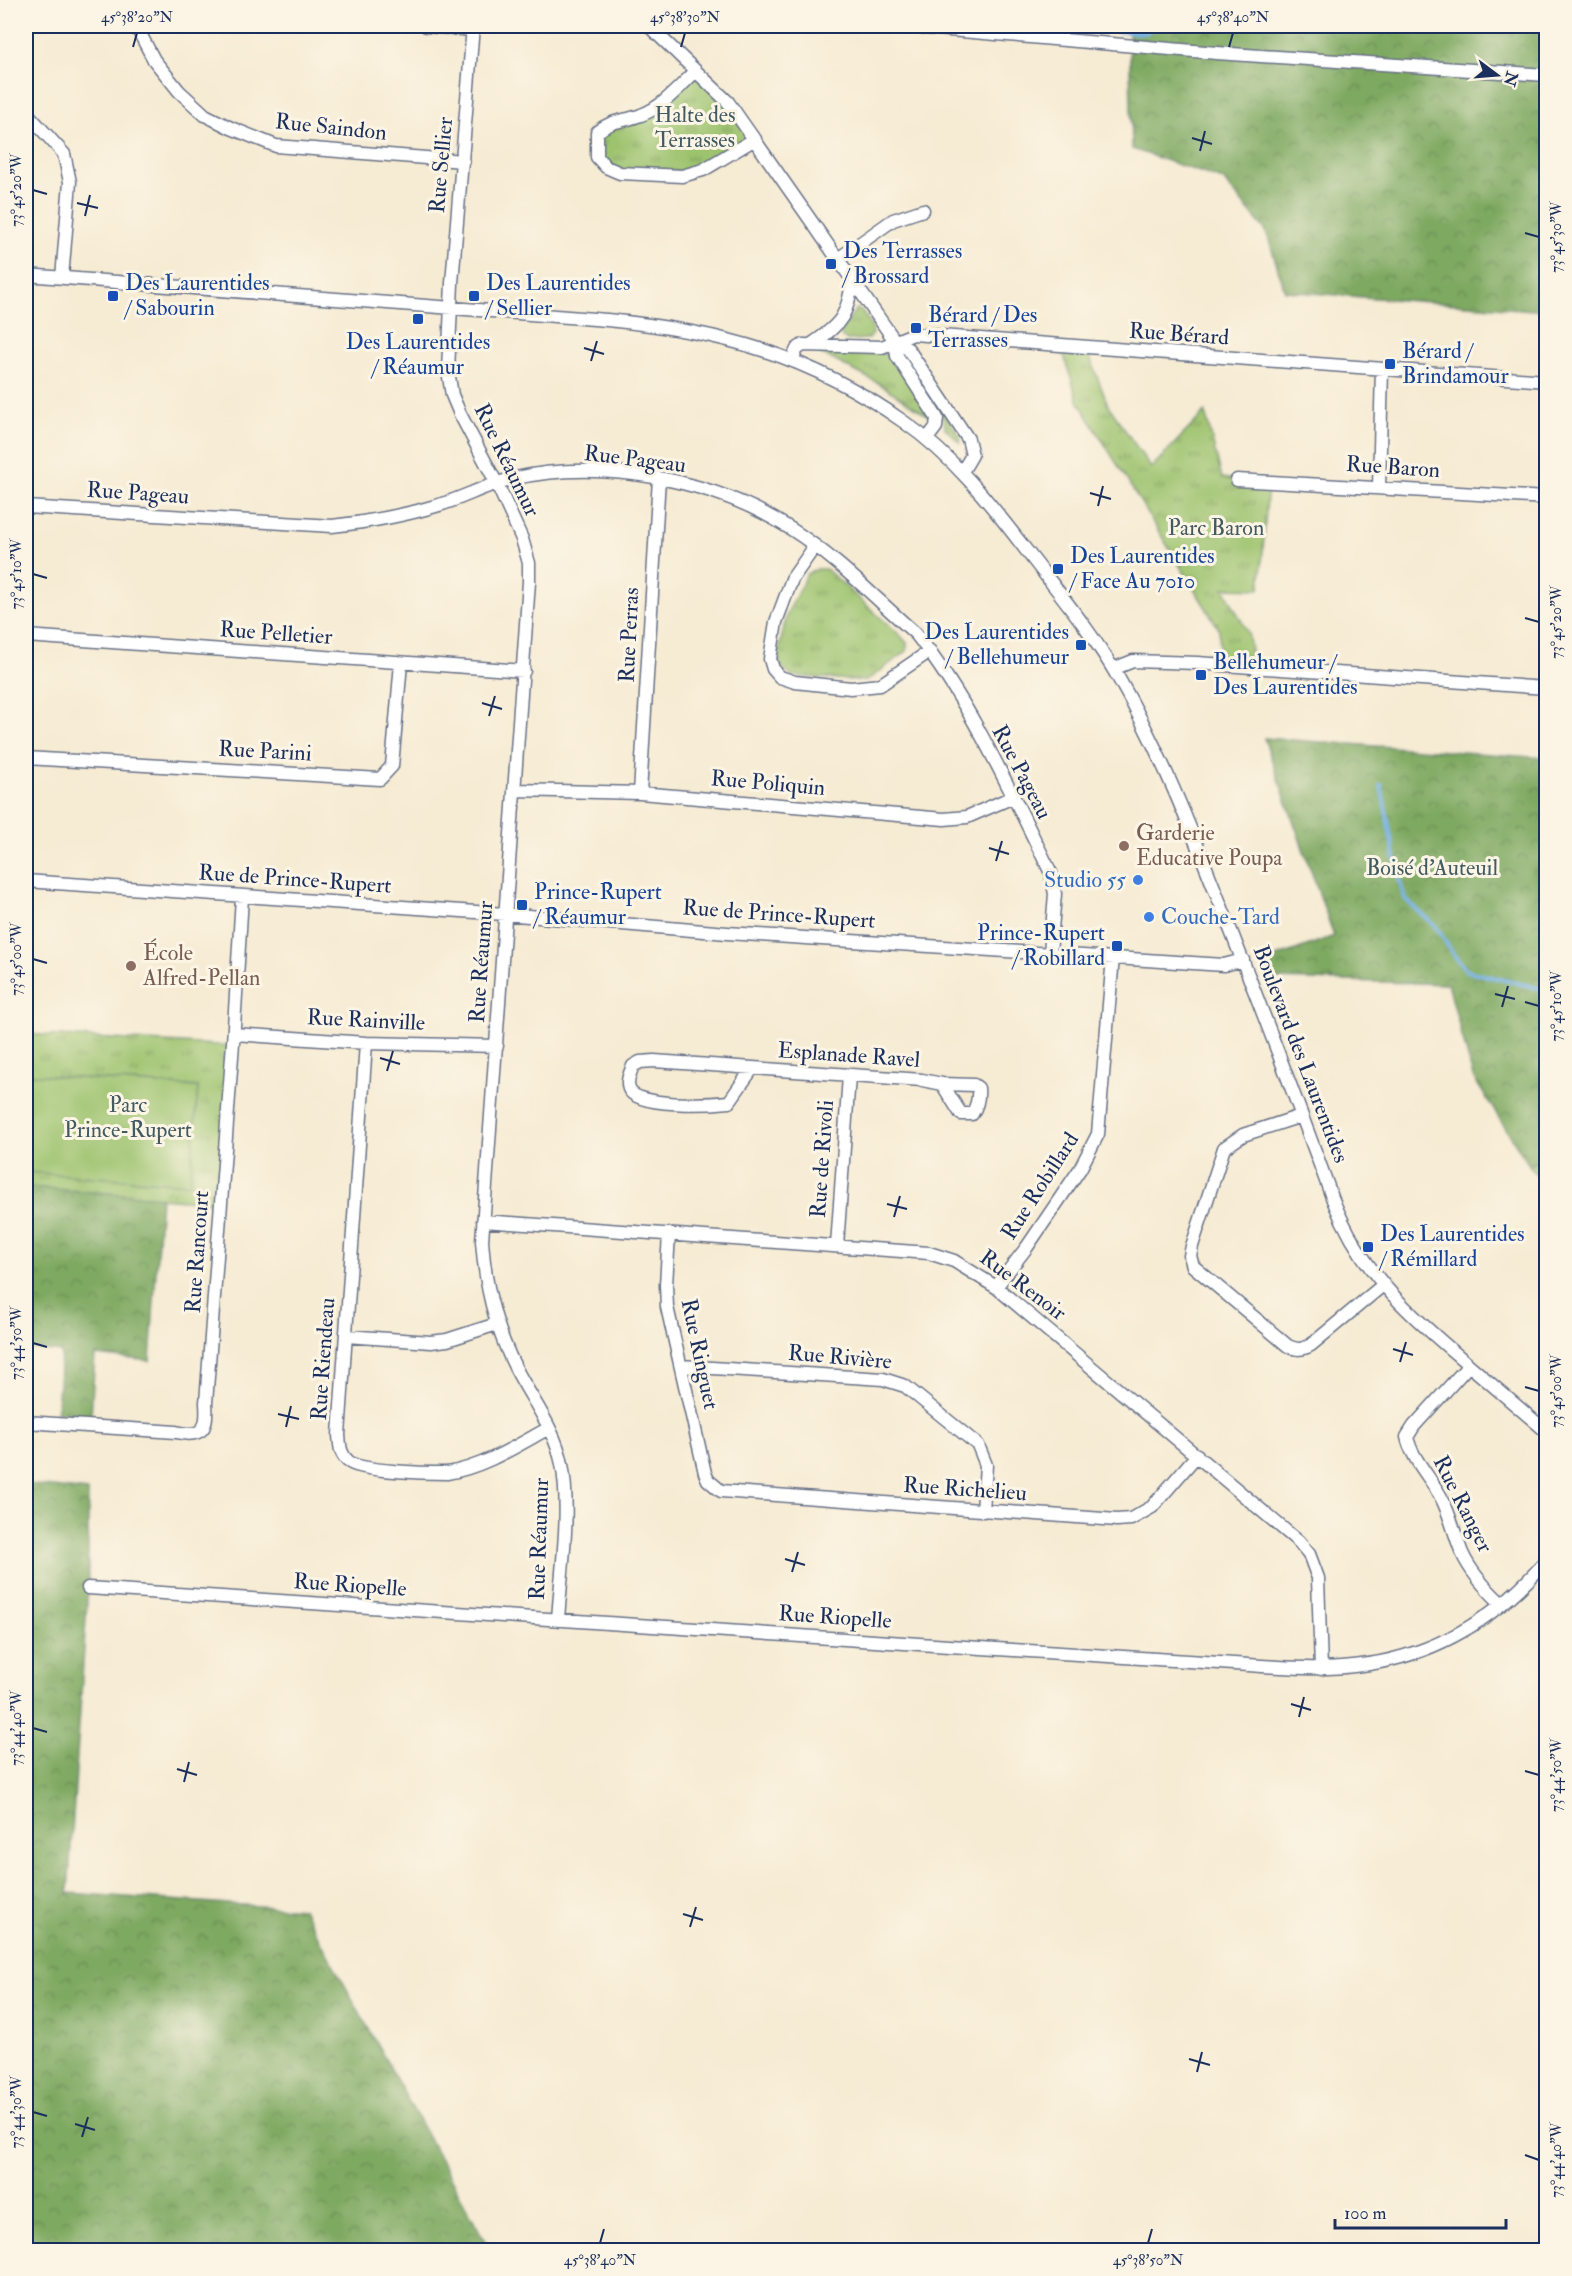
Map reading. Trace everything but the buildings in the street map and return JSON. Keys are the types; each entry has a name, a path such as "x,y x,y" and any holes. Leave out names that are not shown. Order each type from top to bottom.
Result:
{"street":[{"name":"Rue Saindon","path":"136,26 154,60 179,91 205,115 231,128 276,146 463,161"},
{"path":"426,26 473,28"},
{"path":"649,26 728,102 895,341 908,349 968,439 972,455 962,472"},
{"path":"902,26 1229,53 1546,75"},
{"name":"Rue Sellier","path":"451,308 473,28"},
{"path":"696,71 659,106 641,115 609,123 597,132 597,157 606,167 620,173 682,176 704,170 756,139"},
{"path":"26,112 64,154 70,182 62,278"},
{"path":"838,259 893,220 923,210"},
{"name":"Boulevard des Laurentides","path":"26,275 607,320 674,328 748,344 792,360 864,395 927,439 962,472 1030,555 1113,669 1173,786 1243,960 1343,1223 1362,1256 1383,1286 1410,1314 1546,1431"},
{"path":"792,360 801,346 812,344 833,329 842,318 853,279"},
{"name":"Rue Réaumur","path":"451,308 448,371 452,394 497,484 522,539 529,563 524,671 483,1221 483,1256 497,1324 515,1367 549,1428 562,1464 565,1490 558,1620"},
{"name":"Rue Bérard","path":"812,344 882,347 913,334 1546,381"},
{"path":"895,341 897,356 937,418 936,427 927,439"},
{"path":"1380,488 1382,369"},
{"name":"Rue Pageau","path":"26,507 332,526 378,521 440,505 511,479 598,471 659,478 693,486 736,501 789,528 815,546 916,634 930,651 951,682 1051,873 1055,894 1050,953"},
{"name":"Rue Perras","path":"640,794 659,478"},
{"name":"Rue Baron","path":"1237,480 1546,498"},
{"path":"815,546 792,579 776,622 770,659 773,669 780,677 795,682 851,688 880,685 930,651"},
{"name":"Rue Pelletier","path":"26,636 524,671"},
{"path":"1113,669 1133,661 1188,663 1546,688"},
{"name":"Rue Parini","path":"26,758 380,779 392,766 401,663"},
{"name":"Rue Poliquin","path":"514,790 640,794 944,819 967,817 1013,797"},
{"name":"Rue de Prince-Rupert","path":"26,881 505,914 727,933 1224,965 1243,960"},
{"name":"Rue Rancourt","path":"26,1422 176,1432 189,1435 197,1434 205,1427 242,897"},
{"name":"Rue Robillard","path":"996,1287 1027,1247 1080,1169 1098,1134 1113,957"},
{"name":"Rue Rainville","path":"234,1034 366,1043 497,1046"},
{"name":"Rue Riendeau","path":"366,1043 339,1436 340,1450 349,1463 363,1468 432,1473 460,1471 487,1461 549,1428"},
{"name":"Esplanade Ravel","path":"752,1069 729,1102 703,1105 643,1099 633,1096 628,1088 628,1078 633,1066 640,1062 654,1061 922,1080 942,1084"},
{"name":"Rue de Rivoli","path":"837,1246 849,1076"},
{"path":"1301,1116 1243,1135 1224,1148 1192,1246 1190,1256 1193,1266 1288,1346 1296,1349 1304,1349 1311,1345 1383,1286"},
{"name":"Rue Renoir","path":"483,1221 928,1253 944,1256 970,1269 996,1287 1197,1455 1287,1531 1309,1554 1315,1566 1319,1585 1321,1669"},
{"name":"Rue Ringuet","path":"669,1234 665,1296 708,1480"},
{"path":"346,1336 431,1342 447,1340 497,1324"},
{"name":"Rue Ranger","path":"1469,1365 1414,1426 1407,1437 1410,1449 1443,1502 1463,1556 1488,1590 1502,1604"},
{"name":"Rue Rivière","path":"681,1366 883,1379 905,1386 978,1445 986,1465 983,1511"},
{"name":"Rue Richelieu","path":"708,1480 721,1491 730,1493 1117,1520 1131,1519 1152,1507 1197,1455"},
{"name":"Rue Riopelle","path":"88,1588 1321,1669 1379,1662 1434,1645 1470,1628 1529,1581 1546,1561"}],"green space":[{"path":"1129,26 1546,26 1546,311 1285,291 1266,231 1223,180 1132,149"},
{"name":"Halte des Terrasses","path":"696,71 755,139 703,170 620,173 597,157 597,132 641,115"},
{"path":"856,309 862,311 872,327 873,334 869,339 847,340 841,336 841,332"},
{"name":"Parc Baron","path":"1062,349 1087,350 1108,405 1151,468 1205,412 1222,478 1268,485 1260,589 1224,588 1248,633 1253,662 1220,660 1219,629 1078,401"},
{"path":"818,352 884,353 895,363 930,417 880,384"},
{"path":"909,361 961,438 960,443 945,428 944,419 908,364"},
{"path":"817,569 826,569 907,643 907,651 866,681 791,676 781,667 778,653 787,614 807,574"},
{"name":"Boisé d'Auteuil","path":"1264,738 1546,758 1546,1156 1529,1165 1473,1077 1448,984 1274,979 1263,962 1334,936"},
{"name":"Parc Prince-Rupert","path":"26,1034 233,1046 219,1203 26,1187"},
{"path":"26,1074 198,1087 190,1184 26,1172"},
{"path":"1546,1156 1546,1186 1529,1165"},
{"path":"26,1187 161,1197 150,1361 95,1355 91,1415 57,1413 61,1352 26,1348"},
{"path":"26,1484 88,1491 88,1588 68,1893 303,1909 490,2250 26,2250"}],"waterway":[{"path":"1047,26 1143,33 1148,32 1151,26"},
{"path":"1381,785 1405,899 1437,928 1467,971 1546,990"}],"place":[{"name":"Des Terrasses / Brossard","path":"831,264"},
{"name":"Des Laurentides / Sabourin","path":"113,296"},
{"name":"Des Laurentides / Sellier","path":"474,296"},
{"name":"Des Laurentides / Réaumur","path":"418,319"},
{"name":"Bérard / Des Terrasses","path":"916,328"},
{"name":"Bérard / Brindamour","path":"1390,364"},
{"name":"Des Laurentides / Face Au 7010","path":"1058,569"},
{"name":"Des Laurentides / Bellehumeur","path":"1081,645"},
{"name":"Bellehumeur / Des Laurentides","path":"1201,675"},
{"name":"Garderie Educative Poupa","path":"1124,846"},
{"name":"Studio 55","path":"1138,880"},
{"name":"Prince-Rupert / Réaumur","path":"522,905"},
{"name":"Couche-Tard","path":"1149,917"},
{"name":"Prince-Rupert / Robillard","path":"1117,946"},
{"name":"École Alfred-Pellan","path":"131,966"},
{"name":"Des Laurentides / Rémillard","path":"1368,1247"}]}
